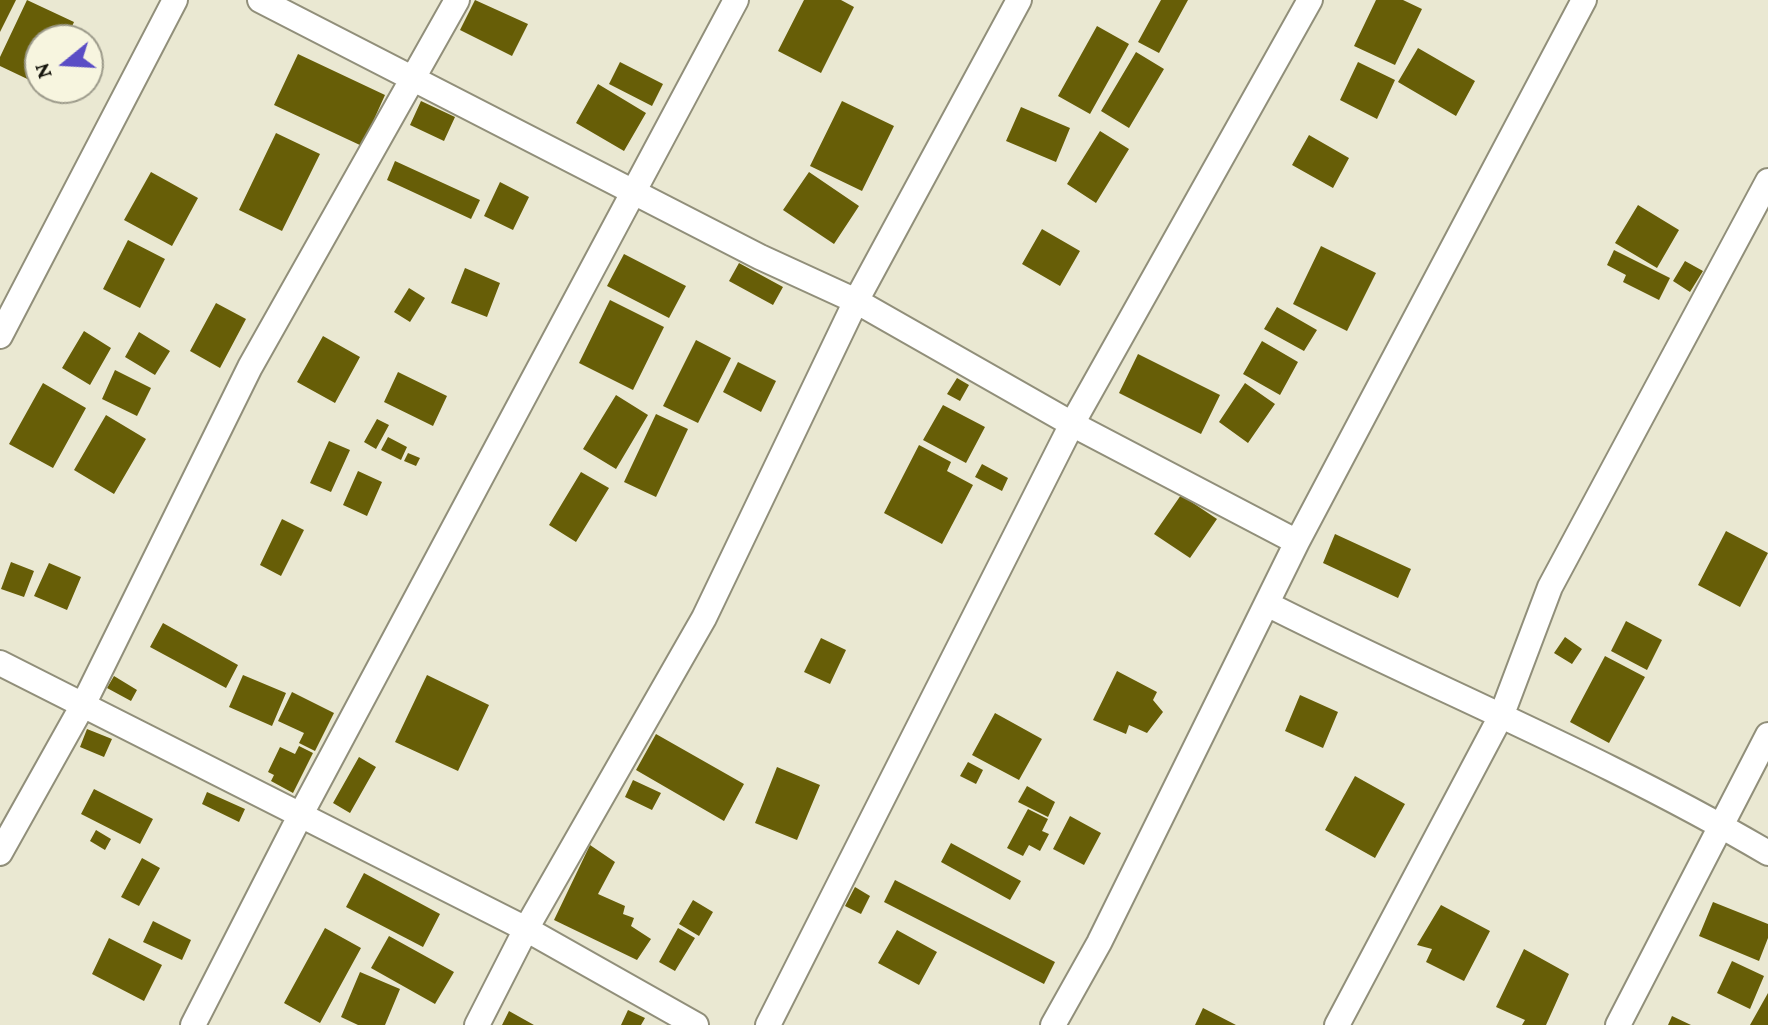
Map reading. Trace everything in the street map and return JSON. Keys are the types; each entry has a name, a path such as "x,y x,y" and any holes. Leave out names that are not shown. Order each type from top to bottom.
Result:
{"street":[{"path":"0,336 175,0"},
{"path":"260,0 760,257 856,301 1072,424 1297,542"},
{"path":"0,853 84,703 250,367 457,0"},
{"path":"193,1025 301,814 736,0"},
{"path":"477,1025 526,929 704,618 856,301 1019,0"},
{"path":"768,1025 1072,424 1310,0"},
{"path":"1053,1025 1099,943 1297,542 1584,0"},
{"path":"1337,1025 1502,714 1550,587 1768,181"},
{"path":"1267,604 1359,651 1502,714 1720,824 1768,853"},
{"path":"0,663 526,929 696,1025"},
{"path":"1618,1025 1768,735"}],"building":[{"path":"0,0 16,0 0,32"},
{"path":"27,0 74,22 24,24 24,77 0,66 0,57"},
{"path":"475,0 528,24 512,56 460,30"},
{"path":"804,0 841,0 854,7 821,73 778,51"},
{"path":"1161,0 1188,0 1159,53 1138,42"},
{"path":"1376,0 1403,0 1422,9 1395,65 1354,46"},
{"path":"1097,26 1129,44 1090,114 1058,96"},
{"path":"1418,48 1475,81 1456,116 1398,82"},
{"path":"1136,52 1164,69 1129,128 1101,111"},
{"path":"298,54 385,95 362,146 274,105"},
{"path":"620,62 663,84 652,106 609,84"},
{"path":"1358,62 1395,80 1377,119 1340,100"},
{"path":"598,84 646,113 624,151 576,123"},
{"path":"421,101 455,117 444,141 410,125"},
{"path":"842,101 894,126 862,191 810,166"},
{"path":"1021,107 1070,128 1056,162 1006,141"},
{"path":"1100,131 1129,149 1096,203 1067,184"},
{"path":"276,133 320,154 282,231 239,210"},
{"path":"1309,135 1349,158 1333,188 1292,165"},
{"path":"395,161 480,200 471,219 387,180"},
{"path":"151,172 198,198 172,246 124,220"},
{"path":"809,172 859,206 834,244 783,210"},
{"path":"500,182 529,197 513,230 484,216"},
{"path":"1638,205 1679,230 1657,268 1615,243"},
{"path":"1042,229 1080,251 1060,286 1022,264"},
{"path":"128,240 165,259 140,308 103,289"},
{"path":"1321,246 1376,273 1347,331 1293,304"},
{"path":"1614,250 1670,278 1659,300 1623,282 1626,275 1607,265"},
{"path":"624,254 686,286 669,318 607,286"},
{"path":"1685,261 1703,271 1690,292 1673,281"},
{"path":"739,263 783,287 773,305 729,281"},
{"path":"465,268 500,283 487,317 451,303"},
{"path":"409,288 425,298 410,322 394,312"},
{"path":"610,300 664,327 633,390 579,363"},
{"path":"216,303 246,319 220,368 190,351"},
{"path":"1277,307 1317,330 1304,351 1264,329"},
{"path":"84,331 111,348 90,385 62,368"},
{"path":"139,332 170,351 155,375 125,357"},
{"path":"323,336 360,357 335,403 297,382"},
{"path":"696,340 731,358 698,423 663,406"},
{"path":"1262,341 1298,362 1280,395 1243,374"},
{"path":"1138,354 1220,395 1201,434 1119,393"},
{"path":"738,362 776,381 761,412 723,392"},
{"path":"115,370 151,388 137,416 102,399"},
{"path":"398,372 447,396 433,426 384,402"},
{"path":"957,378 969,385 960,401 947,394"},
{"path":"43,383 86,408 53,468 9,444"},
{"path":"1245,383 1275,404 1248,443 1219,422"},
{"path":"616,395 648,415 616,469 583,449"},
{"path":"943,405 985,427 966,463 923,440"},
{"path":"656,414 688,429 656,497 624,482"},
{"path":"106,415 146,439 114,494 74,470"},
{"path":"377,419 389,425 376,449 364,442"},
{"path":"388,437 407,447 401,460 381,450"},
{"path":"329,441 350,450 331,492 310,483"},
{"path":"919,445 951,462 947,471 973,485 942,544 884,513"},
{"path":"408,453 420,458 416,466 404,461"},
{"path":"982,464 1008,478 1002,491 975,477"},
{"path":"358,471 382,482 367,516 343,505"},
{"path":"581,472 609,488 576,542 549,525"},
{"path":"1181,495 1217,519 1190,558 1154,534"},
{"path":"282,519 304,530 281,576 260,565"},
{"path":"1726,531 1768,553 1740,607 1698,585"},
{"path":"1335,534 1411,569 1398,598 1323,563"},
{"path":"11,562 34,571 24,597 1,589"},
{"path":"49,563 81,577 67,610 34,596"},
{"path":"1626,621 1662,640 1647,670 1611,651"},
{"path":"163,623 238,665 226,688 150,647"},
{"path":"1565,637 1582,649 1572,664 1554,653"},
{"path":"821,638 846,650 830,684 804,672"},
{"path":"1605,656 1645,677 1609,743 1570,722"},
{"path":"1117,671 1157,692 1153,700 1163,712 1147,733 1129,725 1126,734 1093,720"},
{"path":"243,675 286,693 272,726 229,707"},
{"path":"427,675 489,705 458,771 395,742"},
{"path":"114,676 137,690 131,701 107,688"},
{"path":"292,692 334,713 315,751 299,743 304,733 278,721"},
{"path":"1300,695 1338,712 1323,748 1285,731"},
{"path":"995,713 1042,739 1019,780 972,755"},
{"path":"87,729 112,739 104,757 80,747"},
{"path":"656,734 744,784 724,821 636,770"},
{"path":"299,746 313,753 293,793 271,781 274,775 268,772 280,747 295,754"},
{"path":"359,757 376,767 350,813 333,803"},
{"path":"968,762 983,770 976,784 960,776"},
{"path":"777,767 820,785 797,840 755,823"},
{"path":"1355,776 1405,804 1375,858 1325,830"},
{"path":"633,780 661,793 652,810 625,797"},
{"path":"1027,786 1055,802 1048,817 1018,802"},
{"path":"94,789 153,819 140,844 81,814"},
{"path":"207,792 245,809 239,822 202,804"},
{"path":"1028,809 1048,819 1042,831 1049,834 1040,851 1029,845 1023,856 1007,848"},
{"path":"1070,816 1101,833 1084,865 1053,849"},
{"path":"96,830 111,839 105,850 90,841"},
{"path":"951,843 1021,881 1010,900 941,862"},
{"path":"590,845 615,862 598,894 625,906 623,914 634,918 631,926 651,939 637,960 554,920"},
{"path":"142,858 160,868 139,906 121,897"},
{"path":"364,873 440,914 423,947 346,907"},
{"path":"895,880 1055,962 1044,984 884,902"},
{"path":"855,887 870,896 861,914 845,906"},
{"path":"693,900 713,912 699,936 679,924"},
{"path":"1713,902 1768,924 1768,938 1759,961 1699,936"},
{"path":"1441,905 1490,931 1464,981 1426,962 1432,949 1417,945"},
{"path":"153,921 191,940 182,960 143,942"},
{"path":"325,928 361,948 320,1023 284,1003"},
{"path":"678,928 695,938 675,971 659,962"},
{"path":"897,930 937,952 919,985 878,963"},
{"path":"389,936 454,972 435,1004 371,968"},
{"path":"109,938 162,965 144,1001 92,974"},
{"path":"1524,949 1569,974 1546,1025 1522,1025 1525,1020 1496,1007"},
{"path":"1732,961 1764,976 1750,1009 1717,993"},
{"path":"360,972 400,989 385,1025 358,1025 341,1017"},
{"path":"1768,993 1768,1025 1750,1025"},
{"path":"1203,1008 1236,1025 1195,1025"},
{"path":"628,1010 645,1018 641,1025 621,1025"},
{"path":"509,1011 534,1025 502,1025"},
{"path":"1672,1016 1691,1025 1668,1025"}]}
